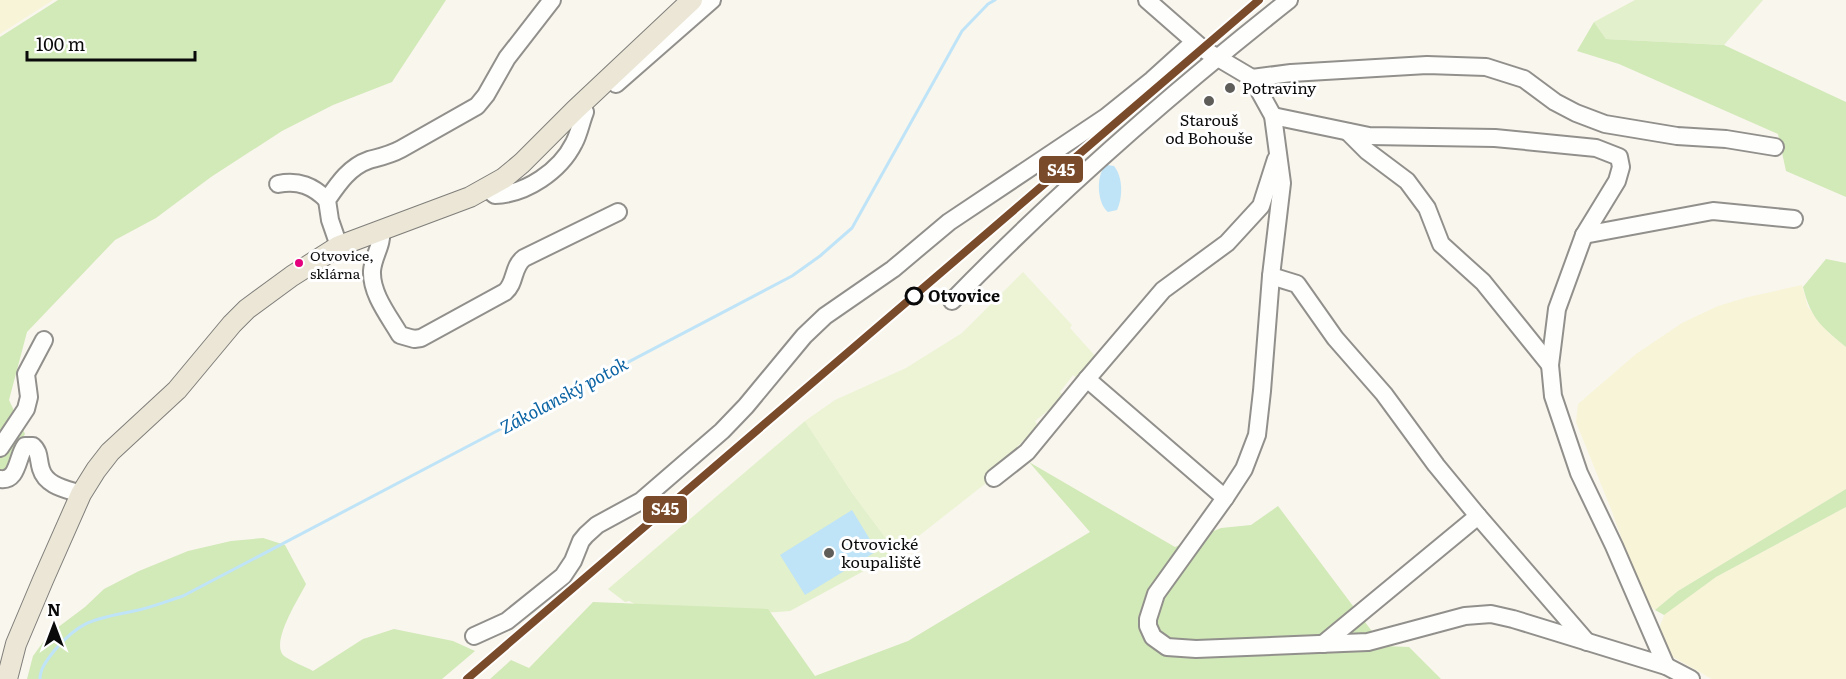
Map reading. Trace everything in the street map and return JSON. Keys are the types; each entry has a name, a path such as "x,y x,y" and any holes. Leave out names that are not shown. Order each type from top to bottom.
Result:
{"main road":[{"path":"7,679 16,644 81,494 96,470 110,452 177,390 232,324 292,276 339,246 443,207 486,188 522,163 580,111 692,0"}],"street":[{"path":"327,200 348,172 358,165 390,154 477,106 486,95 507,58 552,0"},
{"path":"580,111 712,0"},
{"path":"1147,0 1194,42 1252,78 1273,116 1282,183 1257,435 1244,469 1156,594 1148,619 1153,638 1167,647 1196,649 1368,642 1448,619 1491,614 1666,666 1691,679"},
{"path":"952,301 1008,243 1080,175 1216,57 1289,0"},
{"path":"474,636 507,621 563,576 586,535 597,525 641,501 722,431 825,316 893,269 949,222 1106,117 1194,42"},
{"path":"1252,78 1291,73 1427,65 1486,67 1524,79 1555,102 1605,124 1677,136 1726,139 1775,147"},
{"path":"1273,116 1369,136 1495,138 1596,148 1618,157 1621,167 1617,180 1584,235 1557,309 1550,364 1553,396 1579,473 1614,546 1666,666"},
{"path":"1348,132 1367,151 1407,180 1427,208 1441,244 1483,282 1550,364"},
{"path":"994,478 1027,452 1163,290 1227,243 1261,206 1278,155"},
{"path":"278,184 295,182 306,185 317,190 327,200 330,220 339,246"},
{"path":"1584,235 1713,211 1794,219"},
{"path":"381,230 381,242 372,272 374,286 378,298 400,335 414,339 421,338 505,292 513,282 518,263 524,258 618,212"},
{"path":"1271,276 1297,284 1335,338 1384,394 1436,465 1588,643"},
{"path":"0,448 26,409 29,398 26,374 44,340"},
{"path":"1087,379 1225,498"},
{"path":"0,479 10,478 15,472 21,451 25,446 33,446 38,454 41,470 50,483 81,494"},
{"path":"1323,644 1478,516"}],"shaded area":[{"path":"0,0 53,0 0,34"},
{"path":"1802,285 1808,307 1829,333 1846,347 1846,489 1678,591 1655,610 1644,601 1611,509 1576,422 1578,404 1636,354 1682,323 1718,306"},
{"path":"1846,507 1846,679 1712,679 1673,657 1662,648 1657,634 1665,613 1716,577"}],"green space":[{"path":"58,0 446,0 392,82 333,105 282,131 211,177 156,218 115,240 27,332 9,400 25,434 0,478 0,37"},
{"path":"1635,0 1763,0 1724,45 1606,39 1594,22"},
{"path":"1594,22 1606,39 1724,45 1846,102 1846,197 1786,171 1778,134 1619,64 1577,51"},
{"path":"1826,259 1846,263 1846,347 1818,321 1803,287"},
{"path":"1023,272 1072,325 1070,328 1097,358 1077,378 1073,375 1060,392 1063,395 1035,421 1038,426 1015,449 1019,452 1004,469 897,553 853,494 805,421 835,400 906,368 962,333"},
{"path":"805,421 853,494 897,553 790,611 763,613 645,609 629,601 625,602 608,589"},
{"path":"1029,462 1175,547 1221,528 1251,525 1278,506 1383,646 1409,647 1441,679 490,679 511,660 529,668 593,602 768,609 815,676 908,641 1090,532"},
{"path":"1846,489 1846,507 1716,577 1664,615 1655,610 1678,591"},
{"path":"263,538 285,545 306,584 287,619 281,640 280,649 283,655 293,661 313,671 363,639 394,629 453,641 475,651 442,679 27,679 33,656 49,634 85,607 104,589 139,571 188,551 231,541"}],"water":[{"path":"1107,165 1114,166 1121,187 1117,210 1108,212 1104,208 1099,188 1103,169"},
{"name":"Otvovické koupaliště","path":"852,510 877,551 805,595 780,555"}],"waterway":[{"name":"Zákolanský potok","path":"40,679 47,660 64,640 81,626 183,596 792,276 820,256 852,228 962,31 988,4 995,0"}],"transit line":[{"name":"S45","path":"467,679 1259,0"}],"place":[{"name":"Potraviny","path":"1230,88"},
{"name":"Starouš od Bohouše","path":"1209,101"},
{"name":"Otvovice, sklárna","path":"299,263"},
{"name":"Otvovice","path":"914,296"},
{"name":"Otvovické koupaliště","path":"829,553"}]}
